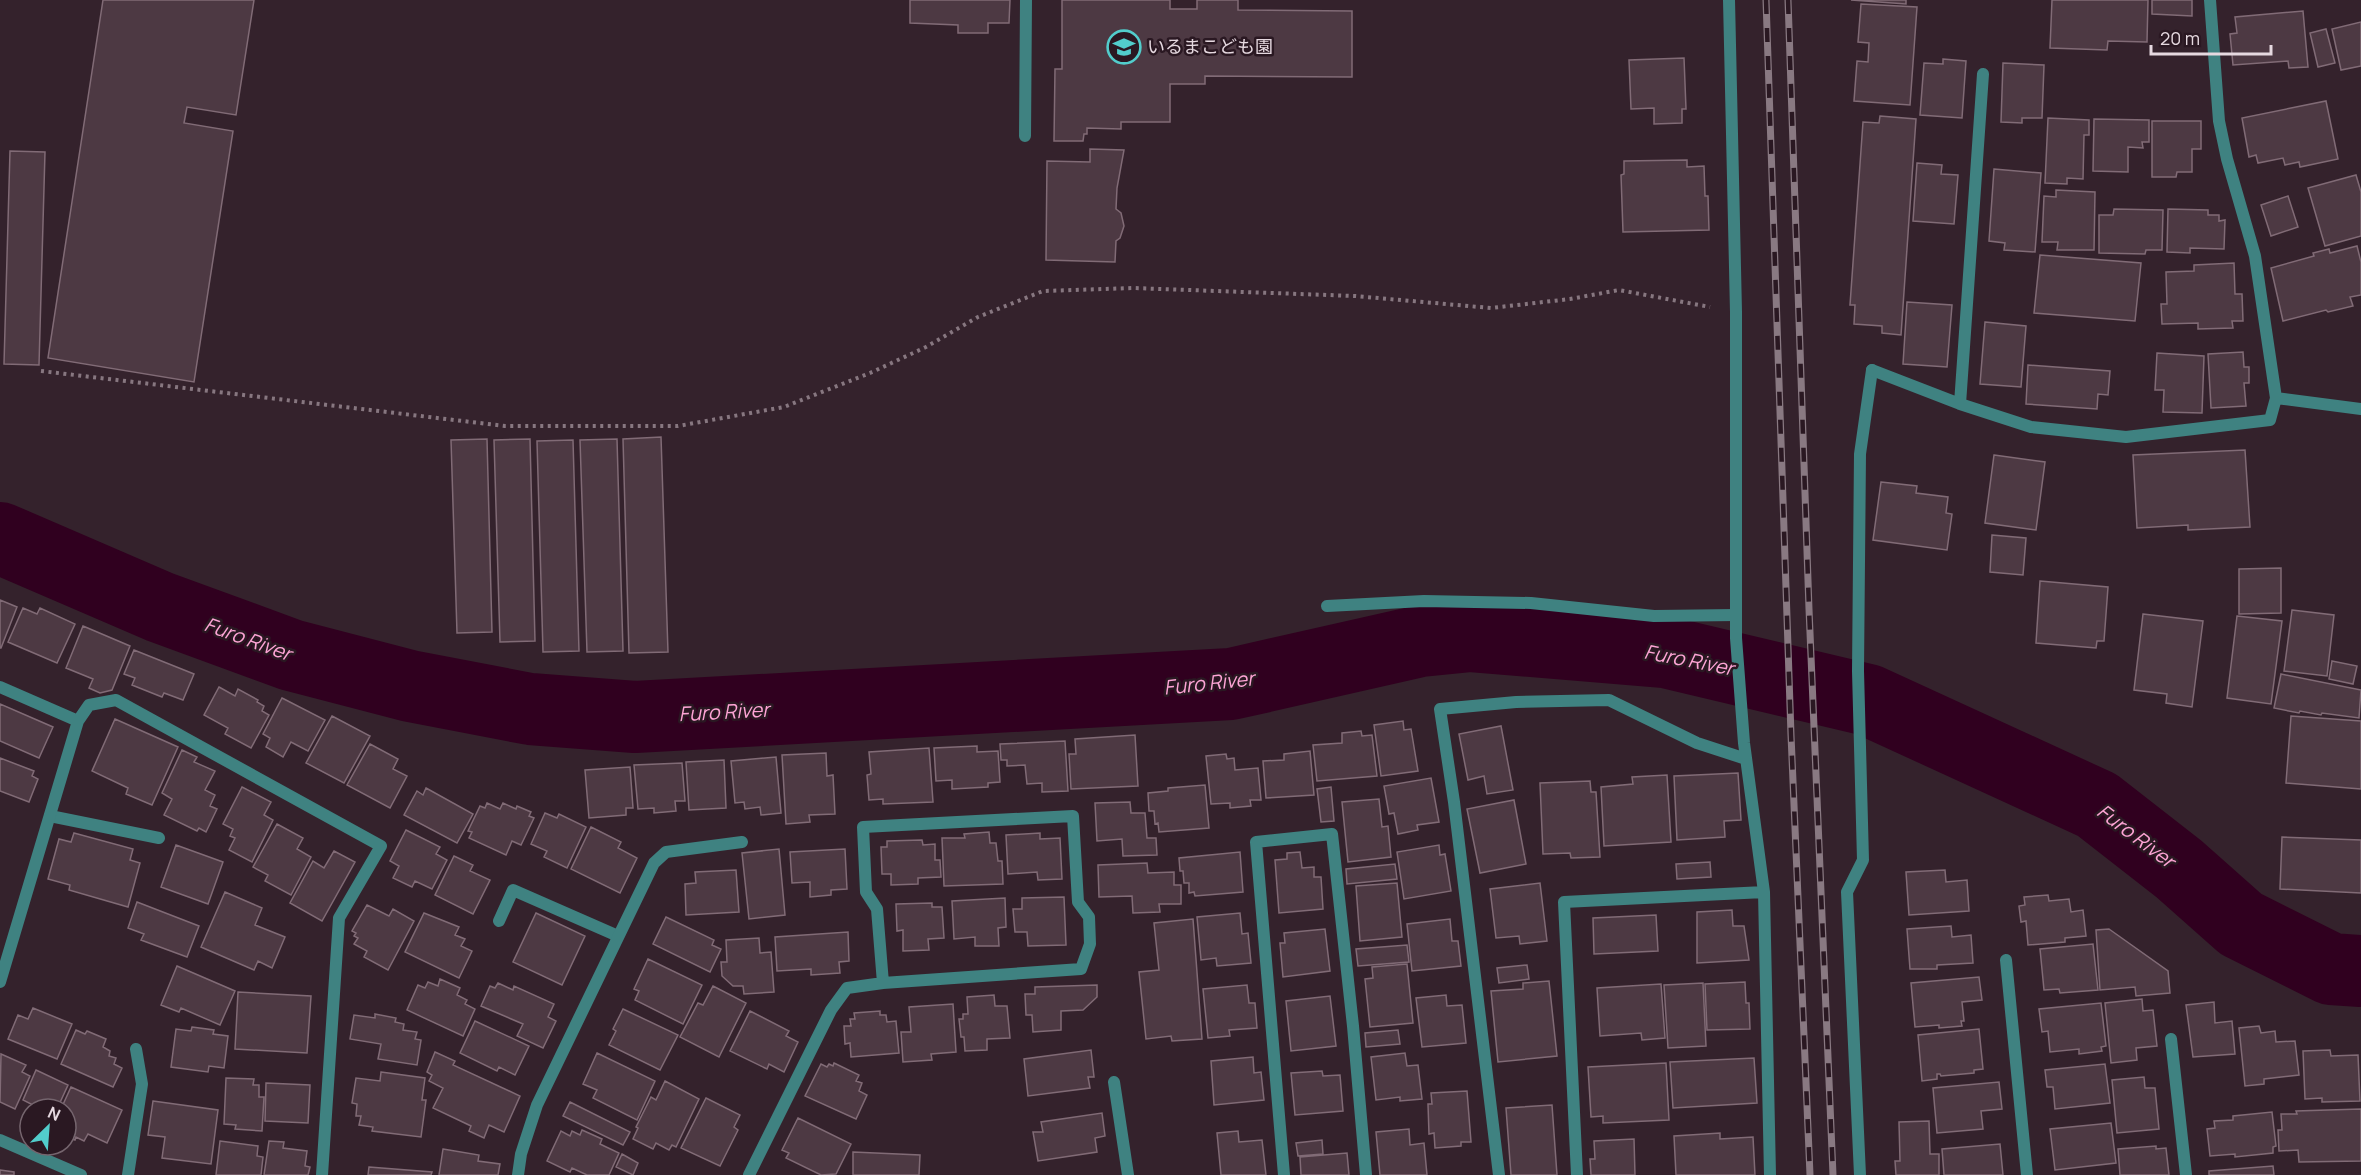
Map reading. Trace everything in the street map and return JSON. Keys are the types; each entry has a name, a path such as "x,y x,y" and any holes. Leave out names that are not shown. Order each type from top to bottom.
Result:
{"street":[{"path":"1025,136 1026,0"},
{"path":"1729,0 1736,312 1736,638 1744,743 1764,892 1770,1175"},
{"path":"1860,1175 1847,892 1863,860 1858,671 1860,454 1872,370 1960,404 2031,427 2126,437 2270,420 2276,398 2255,256 2227,159 2219,121 2210,0"},
{"path":"1960,404 1983,74"},
{"path":"2276,398 2361,409"},
{"path":"1327,606 1424,601 1531,603 1654,616 1736,615"},
{"path":"0,687 78,721"},
{"path":"0,982 78,721 89,705 116,700 381,846 339,918 322,1175"},
{"path":"1499,1175 1454,802 1440,709 1516,702 1609,700 1697,743 1746,759"},
{"path":"50,816 159,838"},
{"path":"749,1175 831,1010 847,988 883,983 1082,969 1089,944 1089,917 1078,902 1073,816 863,827 866,892 877,909 883,983"},
{"path":"1284,1175 1256,842 1332,834 1366,1175"},
{"path":"518,1175 521,1154 537,1104 654,863 666,852 742,842"},
{"path":"499,921 513,890 618,936"},
{"path":"1577,1175 1564,902 1764,892"},
{"path":"2006,960 2027,1175"},
{"path":"2171,1040 2186,1175"},
{"path":"128,1175 142,1084 136,1049"},
{"path":"1114,1082 1128,1175"},
{"path":"0,1140 81,1175"}],"path":[{"path":"41,371 505,426 678,426 784,407 870,373 926,347 978,317 1043,291 1133,288 1355,296 1491,308 1570,299 1619,290 1736,312"}],"building":[{"path":"103,0 254,0 236,115 187,107 184,123 233,131 194,382 48,358"},
{"path":"910,0 1010,0 1009,23 988,23 988,33 958,33 958,25 910,23"},
{"path":"1062,0 1170,0 1170,9 1197,9 1197,0 1238,0 1238,10 1352,11 1352,77 1205,76 1205,84 1170,84 1170,122 1121,122 1121,129 1087,128 1083,141 1054,141 1055,69 1062,69"},
{"path":"1851,0 1906,0 1906,4"},
{"path":"2052,0 2148,0 2147,42 2108,41 2107,50 2050,48"},
{"path":"2152,0 2192,0 2192,16 2152,14"},
{"path":"1861,4 1917,7 1910,105 1854,101 1857,61 1868,62 1869,43 1858,42"},
{"path":"2303,11 2308,67 2289,68 2288,61 2233,65 2230,34 2237,33 2235,17"},
{"path":"2361,22 2361,66 2341,70 2332,29"},
{"path":"2326,29 2335,63 2318,67 2310,33"},
{"path":"1684,58 1686,109 1682,109 1682,123 1654,124 1654,108 1631,109 1629,60"},
{"path":"1943,59 1966,61 1962,118 1920,115 1924,63 1943,64"},
{"path":"2003,63 2044,65 2042,118 2022,118 2022,123 2001,122"},
{"path":"2326,101 2338,159 2300,167 2299,162 2285,165 2283,158 2258,163 2256,155 2249,157 2242,118"},
{"path":"1880,116 1916,119 1901,335 1882,333 1882,326 1854,324 1855,305 1850,305 1863,122 1879,123"},
{"path":"2048,118 2089,120 2089,135 2084,135 2083,179 2067,178 2067,184 2045,183"},
{"path":"2094,119 2149,120 2149,142 2142,142 2143,148 2128,147 2128,172 2093,171"},
{"path":"2152,121 2201,121 2201,149 2192,149 2192,172 2177,172 2176,177 2152,177"},
{"path":"1090,149 1124,150 1117,188 1116,209 1121,213 1124,226 1120,238 1116,241 1115,262 1046,260 1047,161 1090,162"},
{"path":"10,151 45,152 39,365 4,364"},
{"path":"1687,160 1687,167 1704,166 1709,230 1623,232 1621,175 1624,174 1624,161"},
{"path":"1917,163 1942,165 1941,174 1958,175 1954,224 1913,221"},
{"path":"1994,169 2041,173 2035,252 2004,250 2005,243 1989,241"},
{"path":"2356,175 2361,192 2361,236 2325,246 2308,188"},
{"path":"2056,190 2095,192 2094,250 2057,250 2058,242 2042,242 2044,196 2056,197"},
{"path":"2288,196 2298,227 2271,236 2261,205"},
{"path":"2114,209 2163,210 2162,250 2146,250 2145,254 2099,253 2099,215 2113,215"},
{"path":"2168,209 2208,210 2208,215 2219,215 2219,221 2225,220 2224,249 2190,248 2190,253 2167,252"},
{"path":"2357,246 2361,262 2361,295 2350,297 2353,306 2283,321 2271,268 2314,256 2313,253 2329,249 2330,253"},
{"path":"2040,255 2141,263 2135,321 2034,313"},
{"path":"2234,263 2235,294 2242,294 2243,321 2232,321 2233,328 2198,329 2198,323 2162,324 2161,304 2167,304 2166,272 2194,271 2194,265"},
{"path":"1907,302 1952,305 1947,367 1903,364"},
{"path":"1985,322 2026,326 2021,387 1980,384"},
{"path":"2243,352 2244,367 2249,367 2249,383 2244,383 2246,406 2211,408 2208,354"},
{"path":"2157,353 2204,356 2202,413 2163,412 2164,390 2155,390"},
{"path":"2028,365 2110,371 2108,395 2098,394 2097,409 2026,404"},
{"path":"661,437 668,652 629,653 623,439"},
{"path":"487,439 492,632 457,633 451,440"},
{"path":"530,439 535,641 500,642 494,440"},
{"path":"617,439 623,651 587,652 580,440"},
{"path":"573,440 579,651 543,652 537,441"},
{"path":"2245,450 2250,527 2188,530 2188,525 2137,528 2133,455"},
{"path":"1994,455 2045,462 2036,530 1985,523"},
{"path":"1881,482 1917,486 1916,493 1948,497 1946,513 1952,514 1947,550 1873,540"},
{"path":"1992,535 2026,538 2023,575 1990,572"},
{"path":"2281,568 2281,613 2239,614 2239,569"},
{"path":"2040,581 2108,587 2104,641 2097,641 2096,648 2036,643"},
{"path":"0,600 17,607 1,648 0,648"},
{"path":"23,608 37,614 40,608 75,624 57,663 8,642"},
{"path":"2292,610 2334,615 2327,676 2284,671"},
{"path":"2143,614 2203,621 2192,707 2166,703 2167,694 2134,690"},
{"path":"2237,616 2282,621 2271,704 2227,698"},
{"path":"83,626 130,646 112,690 100,693 89,688 93,679 66,668"},
{"path":"134,650 194,674 183,700 164,693 162,697 132,685 135,678 124,674"},
{"path":"2332,661 2357,666 2353,684 2329,679"},
{"path":"2281,674 2361,690 2359,718 2300,711 2299,713 2274,708"},
{"path":"219,687 235,696 238,689 258,700 257,702 264,706 262,711 269,715 251,748 225,734 228,728 204,715"},
{"path":"282,698 325,720 308,751 291,742 283,757 266,747 270,738 263,734"},
{"path":"0,704 53,727 39,758 0,741"},
{"path":"332,716 370,736 344,783 306,763"},
{"path":"2291,716 2361,721 2361,789 2286,783"},
{"path":"115,719 178,747 152,805 126,794 128,788 92,771"},
{"path":"1403,721 1404,730 1411,729 1418,771 1381,776 1374,725"},
{"path":"1501,726 1513,790 1487,794 1484,776 1468,780 1459,734"},
{"path":"1361,731 1362,736 1372,735 1377,776 1317,781 1313,745 1342,743 1342,733"},
{"path":"1135,735 1138,786 1071,789 1069,754 1076,754 1075,739"},
{"path":"1065,741 1068,791 1042,792 1042,783 1027,784 1025,765 1007,766 1007,760 1001,760 1000,744"},
{"path":"370,744 398,759 393,769 407,776 390,808 347,785"},
{"path":"977,746 977,752 998,751 1000,782 988,783 988,787 952,789 952,780 936,781 934,748"},
{"path":"929,748 933,802 883,804 883,799 869,800 867,775 871,774 869,752"},
{"path":"182,750 197,757 194,762 215,771 205,790 215,795 210,806 217,809 206,832 199,828 197,831 164,815 172,799 162,793"},
{"path":"1310,751 1314,795 1266,798 1263,761 1284,760 1284,754"},
{"path":"826,753 827,776 833,775 835,814 809,815 810,822 786,824 782,755"},
{"path":"1226,754 1227,759 1234,758 1235,770 1258,768 1261,800 1250,800 1251,806 1230,808 1230,803 1211,804 1206,756"},
{"path":"776,757 781,813 761,815 760,807 745,809 744,802 735,803 731,761"},
{"path":"0,758 34,771 32,776 38,779 29,802 0,791"},
{"path":"724,760 726,808 689,810 686,762"},
{"path":"682,763 685,801 675,801 676,811 654,813 654,808 638,809 634,765"},
{"path":"630,767 633,808 626,808 626,815 589,818 585,770"},
{"path":"1738,773 1741,820 1724,821 1725,837 1677,840 1674,776"},
{"path":"1667,775 1671,842 1604,846 1601,787 1633,784 1632,777"},
{"path":"1431,778 1439,822 1417,825 1418,830 1398,834 1394,813 1389,814 1384,786"},
{"path":"1590,781 1591,792 1596,792 1600,857 1571,858 1570,853 1543,854 1540,783"},
{"path":"1205,785 1209,828 1159,832 1158,823 1155,824 1154,811 1149,811 1148,793 1168,791 1168,788"},
{"path":"242,787 271,802 264,815 273,820 252,862 229,850 235,838 230,836 233,829 223,824"},
{"path":"1331,787 1334,821 1321,822 1317,789"},
{"path":"426,788 473,814 457,843 404,815 417,791 423,795"},
{"path":"1379,799 1382,827 1388,826 1391,857 1348,862 1342,802"},
{"path":"1514,800 1526,864 1480,873 1467,809"},
{"path":"1130,802 1131,813 1145,813 1147,838 1156,838 1157,855 1123,856 1122,839 1097,841 1095,803"},
{"path":"487,803 500,809 503,803 516,809 517,806 531,812 529,816 534,818 521,845 512,841 506,855 469,838 472,832 468,831 480,806 485,808"},
{"path":"545,813 557,818 559,814 586,827 567,868 544,857 547,851 531,844"},
{"path":"277,824 303,838 297,849 311,857 291,895 265,881 268,875 253,867"},
{"path":"591,827 621,842 618,848 637,858 620,893 571,869"},
{"path":"406,830 440,847 436,854 447,860 432,889 415,881 412,887 393,878 399,866 390,861"},
{"path":"989,832 990,843 996,843 998,861 1002,861 1003,884 944,886 942,838 965,838 964,834"},
{"path":"74,833 133,849 130,860 140,863 128,907 69,890 70,885 48,879 59,839 71,842"},
{"path":"1040,833 1040,839 1060,838 1062,879 1038,880 1037,872 1008,874 1006,835"},
{"path":"2282,837 2361,840 2361,893 2280,889"},
{"path":"922,840 923,845 935,844 935,860 940,860 941,877 918,878 918,884 891,885 891,874 882,874 881,847 887,847 887,841"},
{"path":"176,845 223,862 208,904 161,887"},
{"path":"1439,845 1440,855 1445,854 1451,891 1404,899 1397,852"},
{"path":"779,849 785,915 749,919 742,853"},
{"path":"845,849 847,889 831,890 831,895 810,897 810,882 792,883 790,852"},
{"path":"334,851 355,862 322,921 290,903 313,861 324,868"},
{"path":"1240,852 1243,892 1195,896 1194,892 1189,893 1189,883 1184,883 1179,858"},
{"path":"1300,852 1302,868 1314,867 1314,877 1321,877 1323,909 1279,913 1275,860 1287,859 1287,853"},
{"path":"454,856 473,865 470,871 490,880 473,914 435,895"},
{"path":"1710,862 1711,877 1677,879 1676,864"},
{"path":"1147,863 1148,873 1174,872 1174,885 1181,885 1181,904 1159,904 1160,912 1133,913 1132,896 1099,897 1098,865"},
{"path":"1395,864 1397,879 1347,884 1346,869"},
{"path":"736,870 739,912 686,915 685,884 696,883 695,872"},
{"path":"1945,870 1946,882 1967,880 1969,911 1909,915 1906,872"},
{"path":"1397,883 1402,937 1360,941 1356,886"},
{"path":"1540,883 1547,941 1520,944 1519,936 1496,938 1490,889"},
{"path":"225,892 262,908 255,925 285,937 272,968 258,961 254,970 201,947"},
{"path":"2048,895 2049,901 2069,899 2071,912 2083,910 2086,936 2065,938 2065,942 2028,945 2026,921 2021,922 2019,906 2025,905 2024,897"},
{"path":"1064,897 1066,945 1028,946 1027,932 1015,932 1013,909 1022,909 1022,898"},
{"path":"1005,898 1006,927 998,928 999,946 975,946 975,937 954,939 952,901"},
{"path":"137,902 199,926 187,957 141,940 144,934 128,928"},
{"path":"932,903 932,907 942,907 944,938 928,939 929,950 903,951 903,930 897,931 896,904"},
{"path":"367,905 389,916 393,909 414,921 388,970 364,957 367,951 354,944 358,938 352,931"},
{"path":"1732,910 1733,926 1744,926 1749,960 1697,963 1697,912"},
{"path":"424,913 459,927 455,935 465,939 461,946 472,951 459,978 405,952"},
{"path":"536,913 585,936 562,985 513,962"},
{"path":"1240,913 1242,934 1248,933 1251,963 1217,966 1216,958 1201,960 1197,917"},
{"path":"1656,915 1658,951 1594,954 1593,918"},
{"path":"666,917 714,940 712,945 721,949 710,972 653,944"},
{"path":"1193,919 1202,1039 1172,1041 1171,1036 1146,1039 1139,972 1159,970 1154,923"},
{"path":"1450,919 1452,941 1458,941 1461,966 1412,971 1407,924"},
{"path":"1951,926 1952,937 1971,935 1973,963 1937,965 1937,969 1910,969 1907,929"},
{"path":"1325,929 1330,971 1283,977 1280,943 1285,943 1284,933"},
{"path":"2109,929 2168,971 2170,993 2136,996 2135,987 2100,990 2096,930"},
{"path":"848,932 849,961 839,962 840,973 811,975 811,969 777,971 775,937"},
{"path":"759,938 760,953 771,952 774,992 744,994 743,986 733,986 722,976 721,962 727,962 726,940"},
{"path":"2093,944 2098,990 2060,993 2059,989 2044,990 2040,949"},
{"path":"1407,945 1409,962 1358,966 1356,949"},
{"path":"648,959 702,985 683,1024 635,1000 639,991 634,989"},
{"path":"1407,964 1413,1023 1370,1027 1365,979 1373,978 1372,967"},
{"path":"1527,965 1529,979 1499,983 1497,968"},
{"path":"177,966 235,991 220,1025 181,1008 179,1012 161,1005"},
{"path":"1979,977 1982,1000 1962,1002 1964,1021 1961,1021 1962,1026 1915,1027 1911,983"},
{"path":"440,979 460,988 457,995 467,1000 465,1004 475,1009 463,1036 407,1010 418,985 425,988 428,982 438,986"},
{"path":"1549,981 1557,1056 1498,1062 1491,991 1523,989 1523,983"},
{"path":"1745,982 1750,1029 1707,1030 1705,984"},
{"path":"498,983 513,990 514,986 554,1004 548,1017 556,1021 543,1048 517,1036 523,1024 481,1006 490,986 495,988"},
{"path":"1703,983 1706,1046 1668,1048 1664,985"},
{"path":"1661,984 1665,1038 1642,1040 1641,1033 1600,1036 1597,988"},
{"path":"1097,985 1097,997 1083,1010 1061,1011 1061,1030 1033,1032 1032,1015 1026,1015 1025,994 1035,994 1035,987"},
{"path":"1247,985 1249,1003 1255,1003 1257,1028 1229,1030 1230,1036 1208,1038 1203,989"},
{"path":"713,986 746,1003 719,1057 680,1037 698,1003 703,1005"},
{"path":"238,992 311,996 307,1053 235,1049"},
{"path":"994,995 995,1006 1007,1006 1010,1038 987,1039 987,1050 965,1051 959,1019 963,1019 963,1014 968,1014 967,997"},
{"path":"1446,995 1447,1006 1462,1005 1466,1043 1422,1047 1416,998"},
{"path":"1330,996 1336,1046 1291,1051 1286,1001"},
{"path":"2142,999 2143,1011 2153,1010 2157,1046 2136,1048 2137,1060 2111,1063 2105,1003"},
{"path":"2214,1002 2215,1023 2232,1021 2235,1054 2193,1057 2186,1005"},
{"path":"2101,1003 2106,1046 2101,1047 2102,1051 2079,1054 2079,1049 2050,1052 2048,1031 2042,1032 2039,1009"},
{"path":"953,1004 956,1052 931,1054 932,1060 903,1062 901,1032 911,1032 909,1007"},
{"path":"33,1008 72,1024 57,1059 8,1039 18,1015 28,1019"},
{"path":"623,1009 678,1035 660,1070 609,1045 616,1031 613,1029"},
{"path":"750,1011 789,1031 786,1036 798,1042 784,1072 769,1064 767,1069 730,1051"},
{"path":"880,1011 880,1015 886,1015 887,1022 896,1021 899,1053 851,1057 850,1043 845,1044 844,1026 851,1026 850,1019 855,1019 854,1013"},
{"path":"375,1014 396,1018 395,1022 404,1024 403,1030 417,1032 415,1039 421,1040 417,1065 378,1059 381,1044 350,1039 354,1015 375,1018"},
{"path":"475,1021 529,1046 515,1075 499,1067 497,1071 460,1053"},
{"path":"2259,1026 2261,1033 2275,1031 2276,1042 2295,1041 2299,1075 2264,1079 2264,1084 2245,1086 2239,1028"},
{"path":"192,1027 214,1030 213,1034 228,1036 224,1068 209,1066 208,1072 171,1067 176,1029 191,1031"},
{"path":"1979,1029 1983,1069 1974,1070 1974,1073 1941,1076 1937,1074 1937,1079 1922,1081 1918,1035"},
{"path":"76,1030 85,1034 87,1031 106,1039 103,1047 110,1051 109,1056 116,1058 114,1064 122,1068 113,1087 61,1064"},
{"path":"1398,1030 1400,1044 1366,1047 1365,1033"},
{"path":"1091,1050 1094,1077 1088,1077 1090,1088 1028,1096 1024,1059"},
{"path":"2330,1050 2331,1056 2358,1055 2360,1101 2322,1102 2322,1098 2305,1099 2303,1051"},
{"path":"435,1052 455,1061 453,1065 520,1096 504,1132 489,1125 484,1138 469,1131 471,1126 433,1108 443,1088 429,1081 432,1075 427,1072"},
{"path":"597,1053 655,1081 637,1120 593,1098 597,1090 583,1084"},
{"path":"1405,1053 1407,1066 1418,1065 1422,1099 1400,1101 1400,1097 1376,1100 1371,1057"},
{"path":"1,1054 26,1065 22,1072 30,1076 20,1097 18,1097 15,1109 0,1102"},
{"path":"1253,1057 1254,1073 1261,1072 1264,1100 1214,1105 1211,1061"},
{"path":"1754,1058 1757,1103 1673,1108 1670,1062"},
{"path":"834,1063 859,1075 856,1081 862,1083 859,1091 867,1095 856,1119 805,1096 821,1064 827,1067 829,1064 833,1066"},
{"path":"1666,1063 1669,1120 1603,1123 1603,1116 1591,1117 1588,1067"},
{"path":"2105,1064 2110,1103 2055,1109 2053,1087 2047,1087 2045,1070"},
{"path":"36,1070 68,1085 62,1097 24,1097"},
{"path":"1322,1071 1323,1076 1340,1075 1343,1111 1295,1115 1291,1073"},
{"path":"381,1072 425,1078 422,1100 426,1100 421,1137 372,1131 373,1127 359,1125 361,1116 356,1116 357,1104 352,1103 356,1078 380,1081"},
{"path":"2144,1077 2145,1088 2155,1088 2159,1129 2117,1133 2112,1080"},
{"path":"226,1078 254,1079 253,1085 259,1085 259,1097 264,1097 262,1131 235,1129 236,1125 224,1124"},
{"path":"665,1081 699,1099 676,1147 672,1145 669,1150 656,1143 653,1149 633,1139 638,1128 636,1127 651,1097 656,1100"},
{"path":"1999,1082 2002,1109 1981,1111 1983,1129 1937,1133 1933,1088"},
{"path":"266,1083 310,1085 308,1123 265,1121"},
{"path":"71,1087 122,1110 107,1143 88,1134 84,1141 78,1138 78,1097 66,1097"},
{"path":"1467,1091 1471,1142 1461,1142 1461,1146 1435,1148 1434,1133 1429,1134 1428,1104 1432,1104 1431,1093"},
{"path":"706,1098 740,1115 734,1127 738,1130 720,1166 681,1148"},
{"path":"153,1101 218,1110 211,1164 162,1158 165,1137 148,1135"},
{"path":"570,1102 630,1132 623,1145 563,1116"},
{"path":"1552,1105 1557,1175 1511,1175 1506,1108"},
{"path":"2361,1109 2361,1161 2299,1162 2298,1150 2279,1151 2278,1130 2282,1130 2281,1114 2297,1114 2296,1111"},
{"path":"2272,1112 2276,1146 2273,1147 2273,1153 2235,1157 2235,1154 2210,1156 2207,1129 2215,1128 2214,1121 2233,1120 2233,1116"},
{"path":"1102,1113 1105,1136 1095,1138 1097,1152 1038,1161 1033,1132 1043,1132 1041,1122"},
{"path":"798,1118 851,1144 836,1174 821,1175 786,1158 789,1153 782,1150"},
{"path":"1929,1121 1930,1154 1939,1154 1939,1175 1896,1175 1895,1161 1900,1161 1899,1122"},
{"path":"2111,1123 2116,1163 2055,1170 2050,1129"},
{"path":"1409,1129 1410,1145 1424,1143 1427,1175 1380,1175 1376,1132"},
{"path":"582,1130 602,1139 600,1144 619,1153 609,1175 587,1175 572,1168 570,1172 547,1161 561,1131 570,1136 572,1131 580,1135"},
{"path":"1238,1131 1239,1142 1262,1140 1266,1175 1221,1175 1217,1133"},
{"path":"1720,1133 1720,1139 1753,1137 1755,1175 1676,1175 1674,1136"},
{"path":"1634,1139 1635,1175 1591,1175 1590,1159 1595,1159 1594,1141"},
{"path":"1322,1140 1323,1154 1298,1156 1296,1143"},
{"path":"220,1141 258,1146 257,1156 263,1157 261,1175 216,1175"},
{"path":"269,1141 284,1142 283,1148 307,1151 305,1166 310,1167 308,1175 264,1175"},
{"path":"2000,1144 2003,1175 1944,1175 1942,1149"},
{"path":"2156,1146 2156,1149 2166,1148 2169,1175 2120,1175 2118,1149"},
{"path":"443,1149 479,1155 478,1161 500,1164 498,1175 439,1175"},
{"path":"853,1152 920,1155 919,1175 853,1175"},
{"path":"1347,1153 1349,1175 1301,1175 1300,1157"},
{"path":"622,1154 638,1163 633,1175 616,1167"},
{"path":"2273,1166 2274,1175 2209,1175 2209,1171"},
{"path":"369,1167 432,1172 431,1175 368,1175"},
{"path":"0,1170 14,1172 14,1175 0,1175"}],"waterway":[{"name":"Furo River","path":"0,538 160,607 291,655 410,686 530,709 635,717 1231,684 1421,641 1471,636 1665,652 1868,700 2097,805 2179,869 2241,924 2331,969 2361,971"}],"railway":[{"path":"1766,0 1791,735 1810,1175"},
{"path":"1788,0 1809,609 1833,1175"}],"place":[{"name":"いるまこども園","path":"1124,47"}]}
